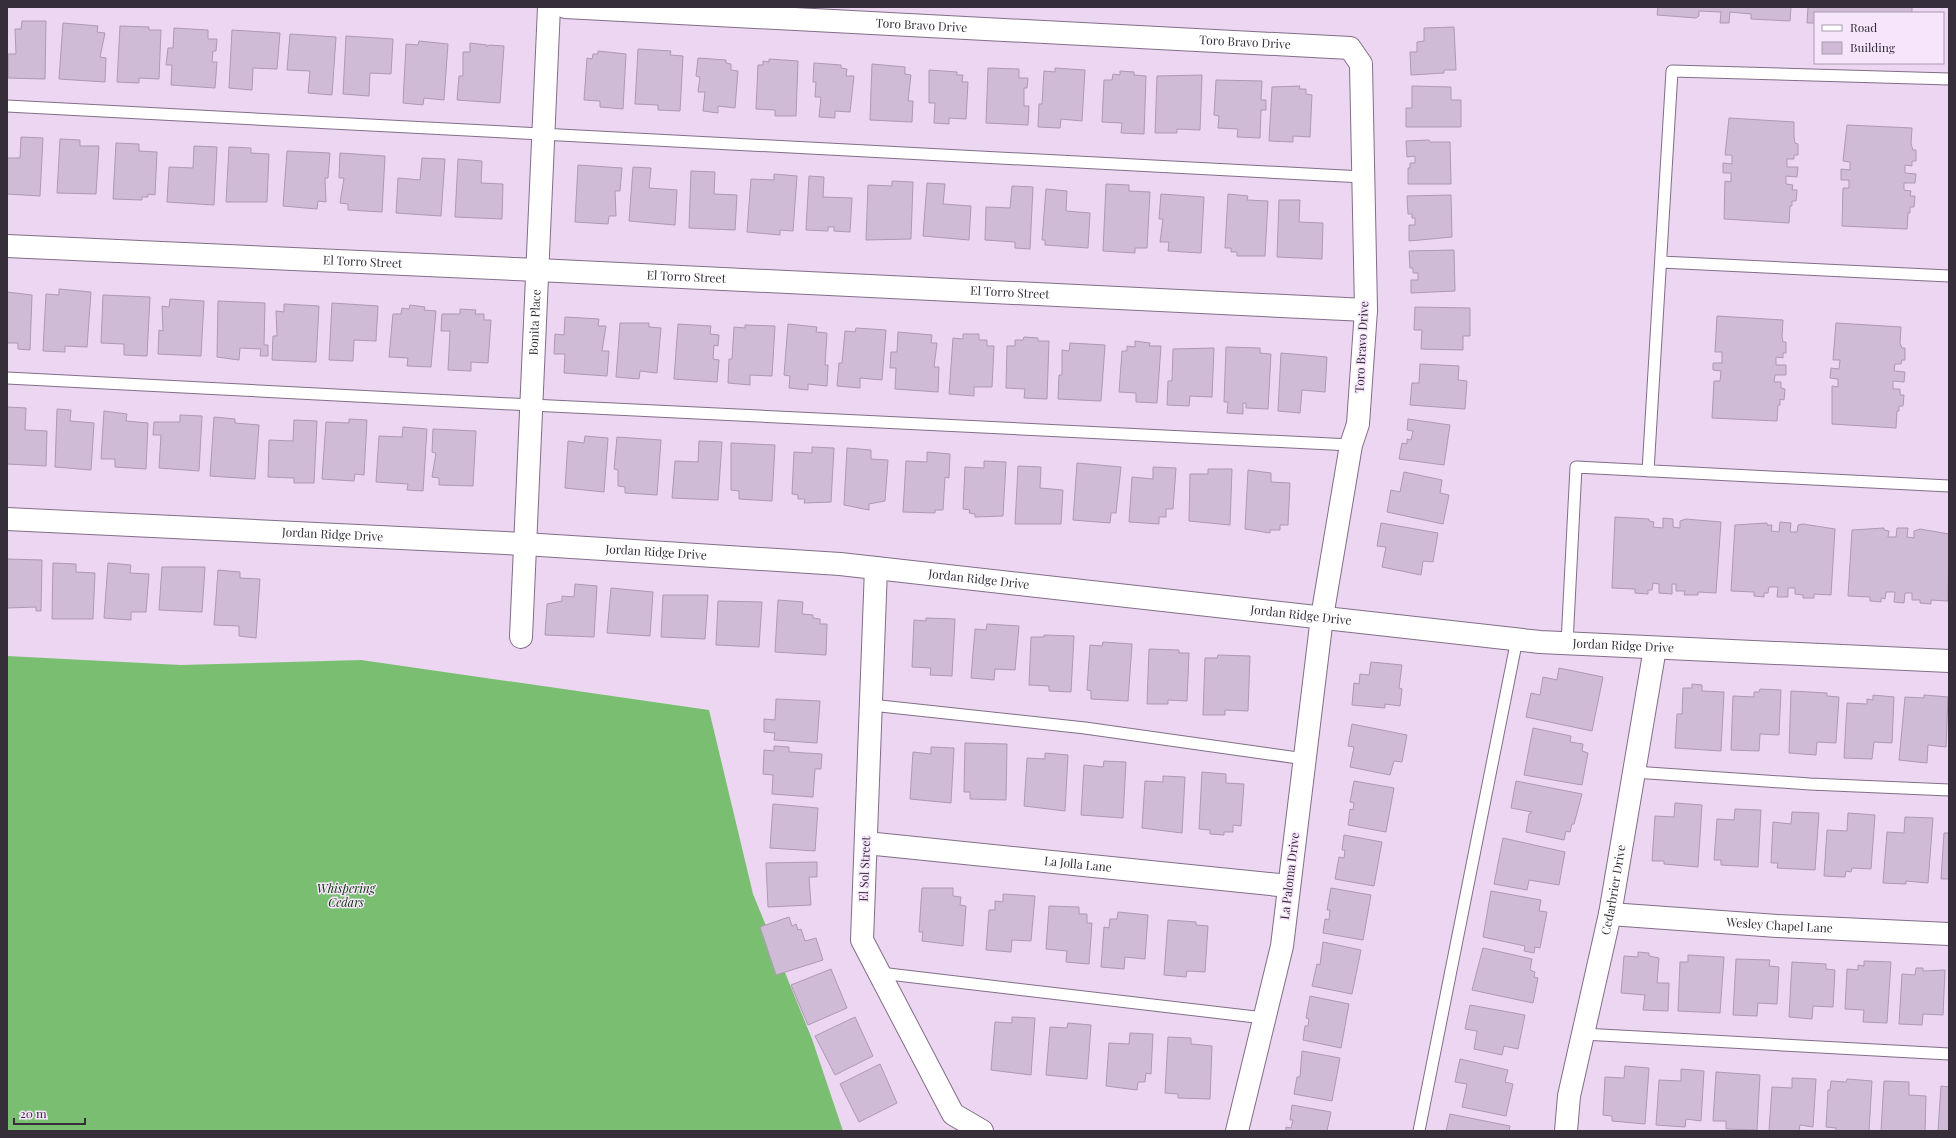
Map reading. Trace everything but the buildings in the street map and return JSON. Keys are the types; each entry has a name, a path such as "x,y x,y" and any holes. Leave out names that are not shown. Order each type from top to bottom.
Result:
{"street":[{"name":"Bonita Place","path":"521,637 549,7"},
{"name":"Toro Bravo Drive","path":"565,7 1350,48 1361,64 1366,310 1358,424 1351,445 1322,617"},
{"name":"El Torro Street","path":"7,246 1366,310"},
{"name":"Jordan Ridge Drive","path":"7,519 524,544 876,568 1517,639 1655,648 1949,662"},
{"name":"El Sol Street","path":"876,568 862,940 953,1114 982,1131"},
{"name":"La Paloma Drive","path":"1237,1131 1282,946 1322,617"},
{"name":"Cedarbrier Drive","path":"1566,1131 1570,1096 1610,914 1655,648"},
{"name":"La Jolla Lane","path":"866,843 1289,886"},
{"name":"Wesley Chapel Lane","path":"1610,914 1777,926 1949,934"}],"lane":[{"path":"1648,471 1672,70 1949,79"},
{"path":"7,106 544,136 1363,177"},
{"path":"1661,262 1949,276"},
{"path":"7,378 1351,445"},
{"path":"1567,643 1576,467 1949,486"},
{"path":"1419,1131 1517,639"},
{"path":"871,705 1084,728 1305,759"},
{"path":"1634,772 1802,784 1949,790"},
{"path":"880,973 1264,1018"},
{"path":"1583,1034 1949,1054"}],"green space":[{"name":"Whispering Cedars","path":"7,656 181,665 361,660 709,710 753,894 812,1039 843,1131 7,1131"}]}
